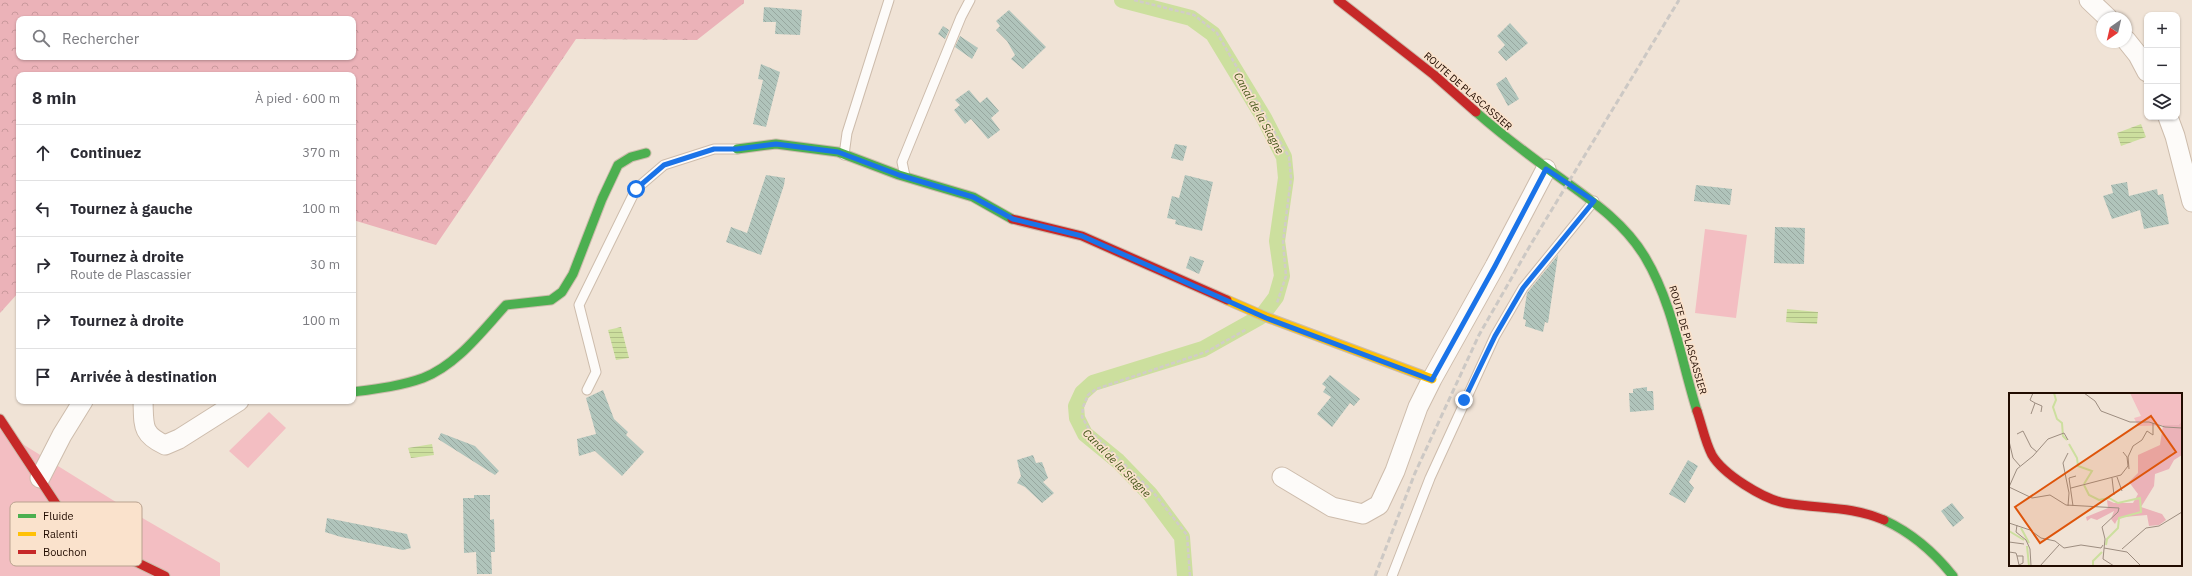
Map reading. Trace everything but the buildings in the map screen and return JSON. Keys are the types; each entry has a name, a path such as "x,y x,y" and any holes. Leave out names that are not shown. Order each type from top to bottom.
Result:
{"street":[{"name":"ROUTE DE PLASCASSIER","path":"1338,0 1434,75 1503,136 1546,169 1594,201 1620,222 1635,240 1652,266 1666,301 1693,398 1714,457 1744,486 1780,502 1826,507 1872,515 1910,532 1938,557 1954,576"},
{"path":"2089,0 2102,12"},
{"path":"2132,48 2144,66"},
{"path":"2169,120 2175,136 2192,202"},
{"path":"737,149 776,144 838,152 905,177 973,197 1013,219 1082,236 1266,318 1432,380"},
{"path":"356,392 384,388 430,375 459,355 506,305 551,300 562,292 573,274 602,199 618,165 631,158 646,153"},
{"path":"1282,477 1332,507 1362,514 1379,505 1395,472 1418,407 1546,169"},
{"path":"40,478 62,435 81,404"},
{"path":"143,404 144,429 152,439 164,445 179,439 235,404"},
{"path":"0,419 55,502"},
{"path":"142,565 165,576"}],"lane":[{"path":"844,155 847,133 889,0"},
{"path":"905,177 902,162 961,17 970,0"},
{"path":"587,390 596,372 579,305 636,189 664,165 714,149 737,149"},
{"path":"1392,576 1430,478 1495,336 1523,288 1594,201"}],"shaded area":[{"path":"2141,124 2146,137 2121,146 2117,133"},
{"path":"1705,229 1747,235 1736,318 1695,313"},
{"path":"1787,309 1818,312 1817,324 1786,322"},
{"path":"621,327 629,358 616,360 608,330"},
{"path":"269,412 286,428 248,468 229,451"},
{"path":"0,430 116,502 10,502 10,566 142,566 142,518 220,563 220,576 0,576"},
{"path":"432,444 434,455 411,458 408,448"}],"green space":[{"path":"0,0 744,0 744,3 697,40 576,39 436,245 356,221 356,72 16,72 16,295 0,313"}],"waterway":[{"name":"Canal de la Siagne","path":"1122,0 1191,18 1213,34 1264,118 1284,157 1286,178 1277,241 1282,276 1276,297 1264,313"},
{"name":"Canal de la Siagne","path":"1185,576 1182,537 1150,494 1118,461 1085,434 1077,418 1076,406 1082,393 1093,383 1203,349 1260,317"}],"railway":[{"path":"1375,576 1415,473 1479,335 1531,244 1679,0"}],"traffic: fast":[{"path":"1476,112 1516,145 1606,212 1637,244 1655,275 1670,313 1697,411"},
{"path":"737,149 776,144 838,152 899,175 973,197 1012,219"},
{"path":"356,392 388,387 423,378 447,365 458,356 506,305 551,300 562,292 573,274 602,199 618,165 631,157 646,153"},
{"path":"1884,520 1904,531 1922,544 1953,576"}],"traffic: slow":[{"path":"1227,300 1266,317 1432,379"}],"traffic: jam":[{"path":"1338,0 1434,75 1476,112"},
{"path":"1012,219 1082,236 1227,300"},
{"path":"1697,411 1705,439 1712,455 1725,470 1744,485 1776,501 1860,512 1884,520"},
{"path":"0,419 55,502"},
{"path":"142,565 165,576"}],"route":[{"path":"636,189 664,165 714,149 737,149 776,144 838,152 899,175 973,197 1013,219 1082,236 1266,318 1432,380 1495,266 1546,169 1594,201 1523,288 1495,336 1464,400"}]}
